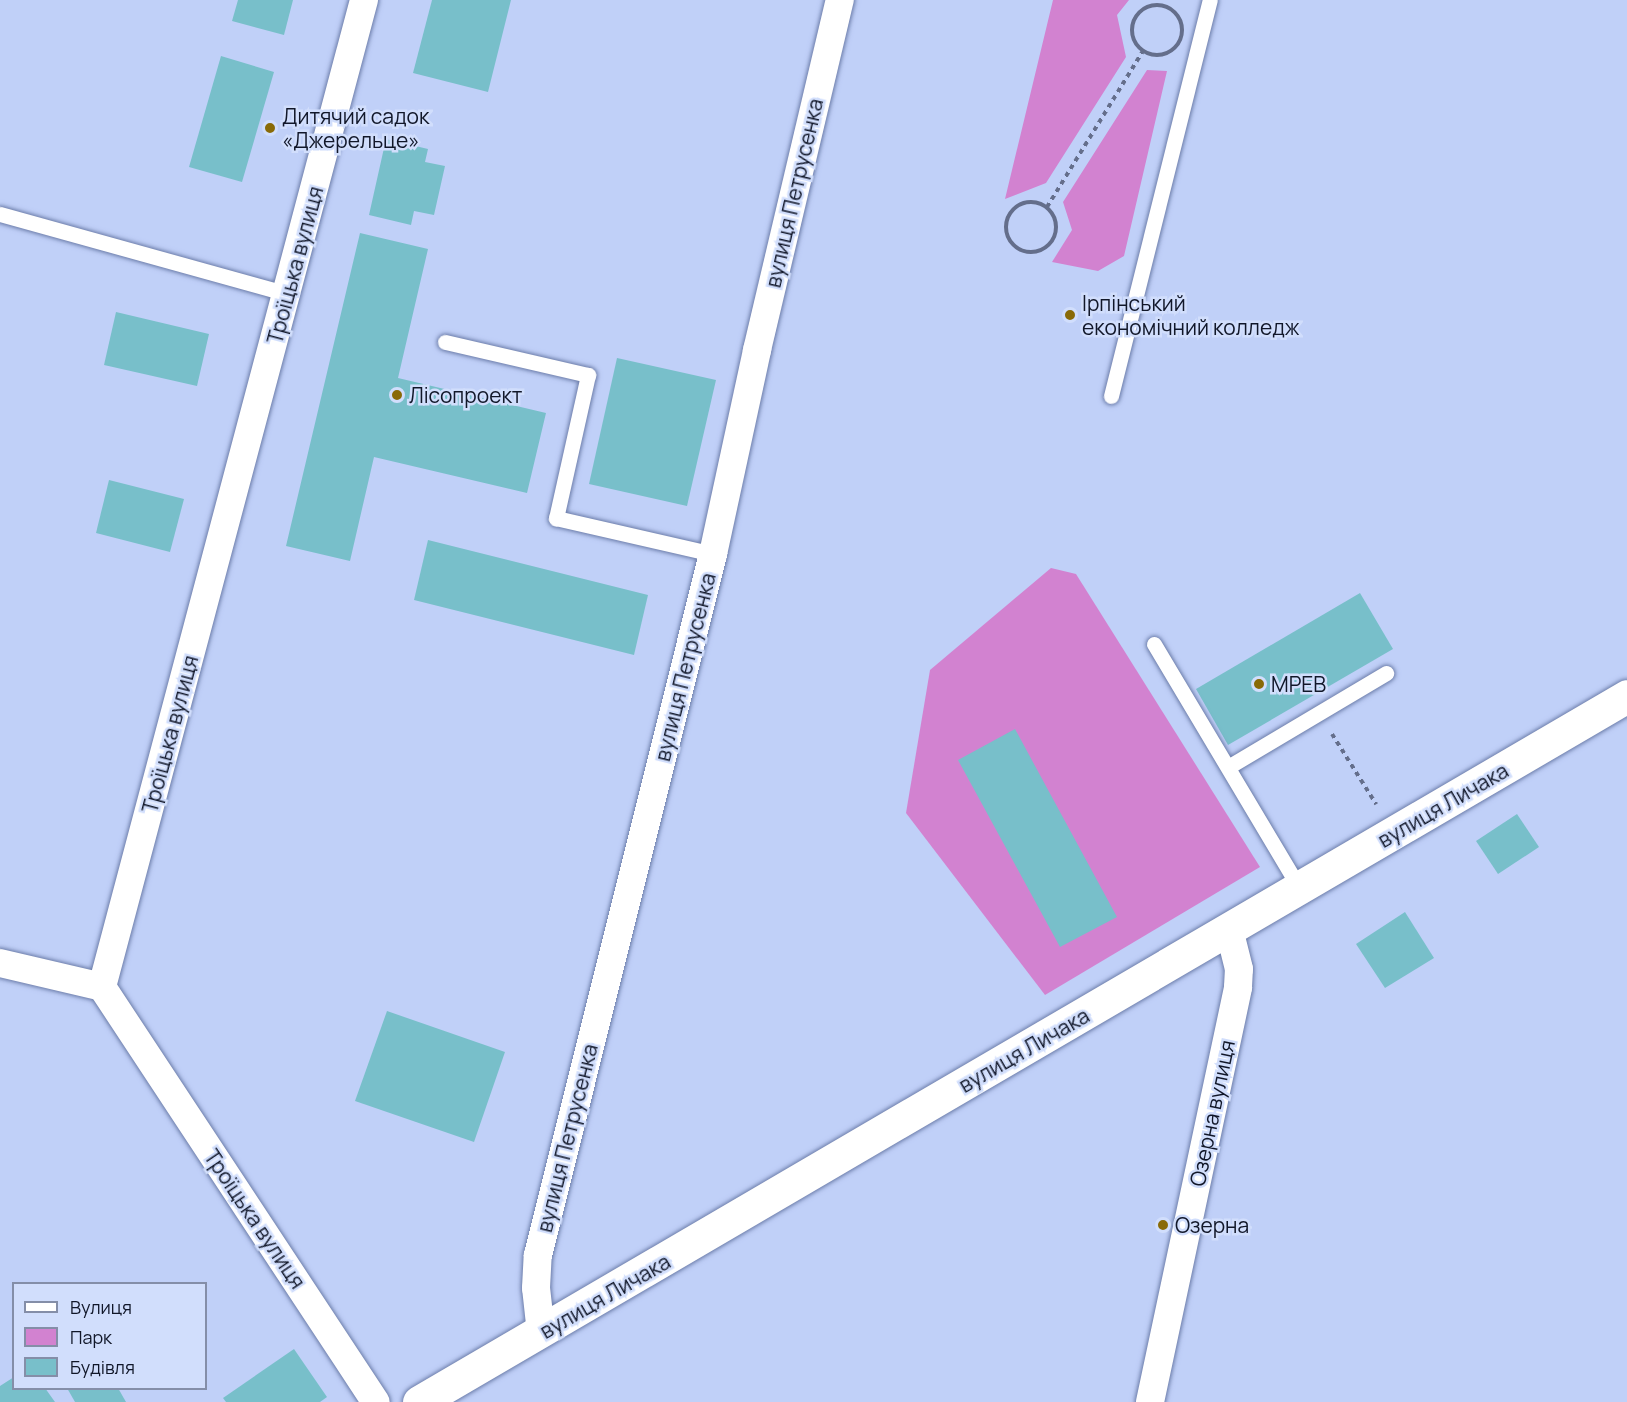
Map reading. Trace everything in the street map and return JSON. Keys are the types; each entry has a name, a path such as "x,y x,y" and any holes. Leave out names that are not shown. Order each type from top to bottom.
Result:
{"main road":[{"name":"вулиця Личака","path":"419,1402 541,1333 1627,696"}],"street":[{"name":"Троїцька вулиця","path":"364,0 288,294 102,987 376,1402"},
{"name":"вулиця Петрусенка","path":"541,1333 536,1288 538,1255 713,555 757,350 840,0"},
{"name":"Озерна вулиця","path":"1150,1402 1238,987 1239,969 1229,929"},
{"path":"0,963 102,987"}],"lane":[{"path":"1111,396 1210,0"},
{"path":"0,214 288,294"},
{"path":"445,342 588,375 556,518 713,555"},
{"path":"1154,644 1300,889"},
{"path":"1228,767 1386,672"}],"path":[{"path":"1149,6 1173,10 1182,25 1180,42 1159,56 1143,51 1133,39 1136,16 1149,6"},
{"path":"1047,207 1143,51"},
{"path":"1024,203 1047,207 1056,222 1049,246 1034,253 1017,248 1006,228 1011,212 1024,203"},
{"path":"1318,713 1393,833"}],"green space":[{"path":"1053,0 1129,0 1117,15 1126,57 1046,183 1005,199"},
{"path":"1147,70 1167,71 1124,256 1098,271 1052,262 1072,230 1063,202"},
{"path":"1051,568 1076,574 1260,867 1045,995 906,813 930,670"}],"building":[{"path":"238,0 293,0 284,35 232,21"},
{"path":"432,0 511,0 488,92 413,73"},
{"path":"221,56 274,72 242,182 189,167"},
{"path":"386,139 428,149 425,162 445,166 434,215 414,211 411,225 369,215"},
{"name":"Лісопроект","path":"360,233 428,249 398,378 546,413 527,493 374,457 350,561 286,546"},
{"path":"116,312 209,334 197,386 104,365"},
{"path":"617,358 716,380 687,506 589,484"},
{"path":"109,480 184,499 170,552 96,533"},
{"path":"428,540 648,595 634,655 414,600"},
{"path":"1360,593 1393,649 1228,745 1196,689"},
{"path":"1015,729 1117,917 1060,947 958,760"},
{"path":"1517,814 1539,847 1498,874 1476,841"},
{"path":"1405,912 1434,958 1385,988 1356,944"},
{"path":"387,1011 505,1052 474,1142 355,1101"},
{"path":"294,1349 327,1397 320,1402 226,1402 223,1398"},
{"path":"12,1378 12,1390 46,1390 55,1402 0,1402 0,1386"},
{"path":"68,1390 119,1390 126,1402 75,1402"}],"place":[{"name":"Дитячий садок «Джерельце»","path":"270,128"},
{"name":"Ірпінський економічний колледж","path":"1070,315"},
{"name":"Лісопроект","path":"397,395"},
{"name":"МРЕВ","path":"1259,684"},
{"name":"Озерна","path":"1163,1225"}]}
